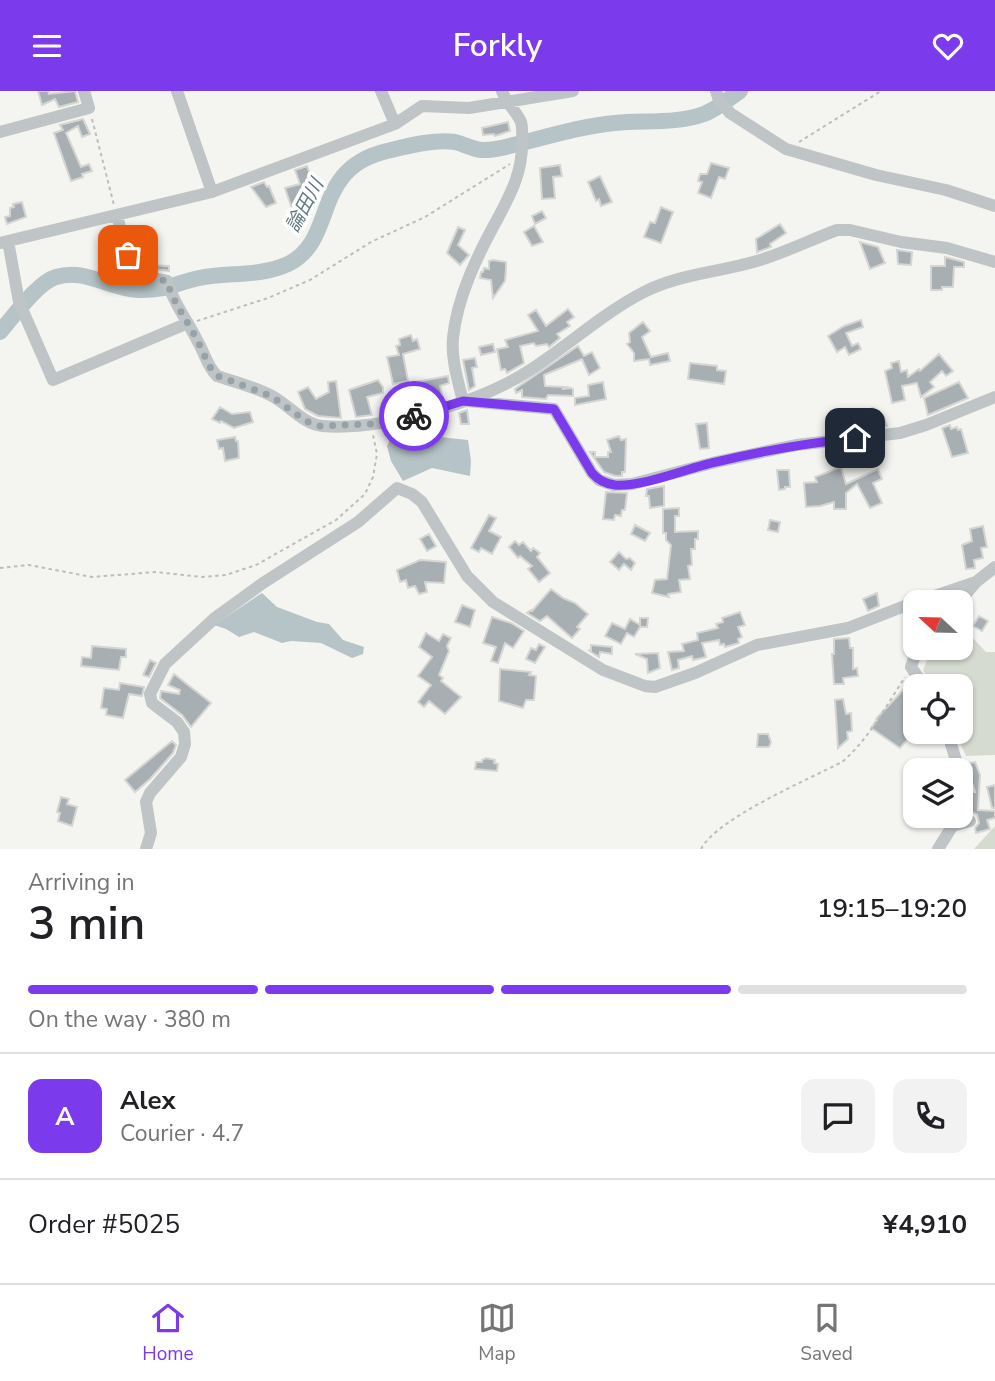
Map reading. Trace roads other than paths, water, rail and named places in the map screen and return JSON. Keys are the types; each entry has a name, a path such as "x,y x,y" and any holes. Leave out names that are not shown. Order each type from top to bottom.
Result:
{"street":[{"path":"0,132 89,108 84,91"},
{"path":"177,91 212,192"},
{"path":"381,91 395,124"},
{"path":"188,323 53,380 19,302 4,242 212,192 395,124 422,106 469,108 504,97 572,91"},
{"path":"718,96 730,113 786,149 876,175 946,190 995,206"},
{"path":"463,401 454,366 453,339 458,313 466,286 498,218 510,199 520,172 521,121 504,97"},
{"path":"117,216 133,274 167,281 171,295 211,370 218,376 271,396 306,421 320,426 371,424 416,415 463,401 521,376 611,310 647,290 759,261 836,230 850,230 901,242 947,248 995,262"},
{"path":"463,401 554,409 592,473 599,480 614,485 632,484 796,445 900,433 995,397"},
{"path":"146,849 150,833 146,802 150,793 181,757 185,744 184,732 177,722 152,703 150,694 165,664 216,617 263,583 358,522 397,488 422,502 467,576 493,601 603,670 645,686 655,687 695,673 757,645 848,628 903,607"},
{"path":"969,590 995,567"},
{"path":"952,590 976,582"},
{"path":"938,849 950,828"}],"waterway":[{"name":"論田川","path":"0,332 41,286 56,277 77,275 127,289 148,290 210,276 266,271 288,264 303,253 314,239 335,188 346,173 363,160 387,151 438,141 491,150 591,126 682,119 709,112 740,91"}]}
